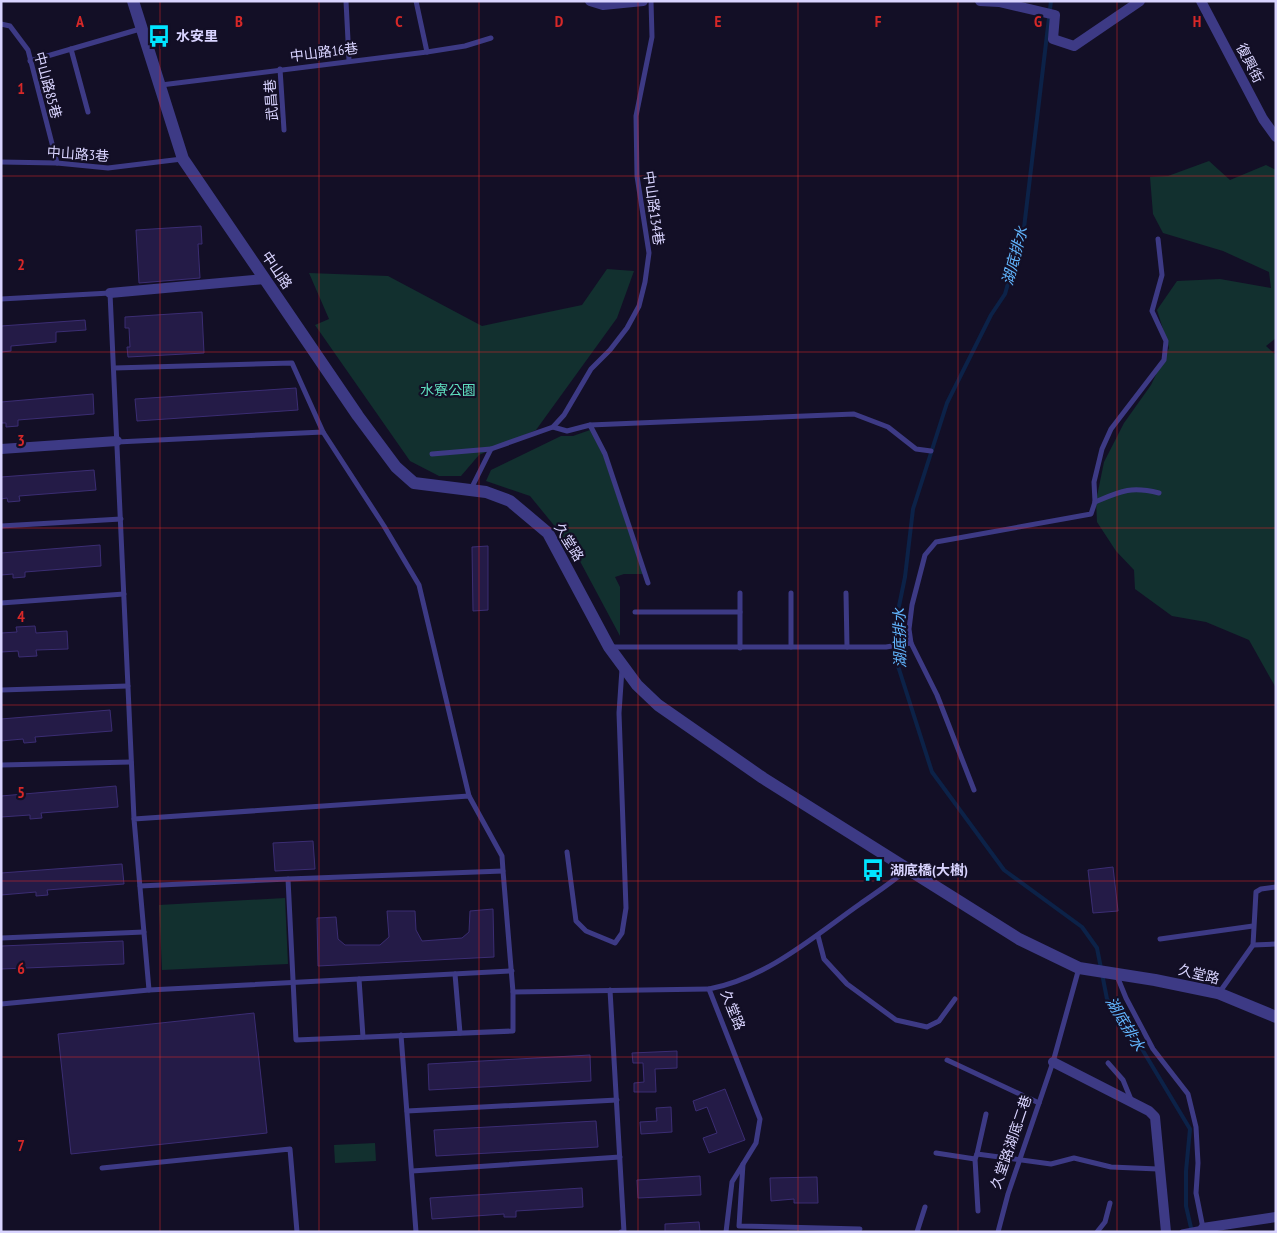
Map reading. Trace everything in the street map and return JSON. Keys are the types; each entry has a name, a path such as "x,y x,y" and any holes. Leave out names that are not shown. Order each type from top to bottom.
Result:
{"street":[{"name":"中山路","path":"133,1 158,86 183,159 358,416 396,467 414,483 470,491"},
{"path":"590,1 603,5 643,1"},
{"path":"980,1 999,2 1055,15 1053,39 1074,46 1140,1"},
{"name":"復興街","path":"1201,1 1263,119 1276,137"},
{"path":"110,293 264,279"},
{"path":"1,449 117,442"},
{"name":"久堂路","path":"470,491 486,492 510,501 548,532 609,647 622,666 658,705 763,778 906,870 1020,939 1085,969 1218,994 1276,1017"},
{"path":"1053,1062 1149,1111 1155,1118 1158,1169 1166,1232"},
{"path":"1201,1229 1276,1218"}],"lane":[{"path":"346,1 348,60"},
{"path":"416,1 426,52"},
{"name":"中山路134巷","path":"554,427 564,415 590,370 610,350 627,328 639,306 646,282 649,253 637,176 636,116 652,37 651,1"},
{"name":"中山路85巷","path":"1,24 10,26 28,50 57,163"},
{"path":"30,60 141,29"},
{"name":"中山路16巷","path":"158,86 348,60 426,52 465,46 491,38"},
{"path":"71,49 88,112"},
{"name":"武昌巷","path":"280,69 284,130"},
{"name":"中山路3巷","path":"1,162 57,163 108,168 183,159"},
{"path":"974,790 937,695 911,643 909,629 912,605 925,555 936,542 1090,514 1095,502 1094,482 1102,450 1111,429 1164,360 1166,341 1152,311 1162,275 1158,239"},
{"path":"1,299 110,293 134,819 149,990"},
{"path":"114,368 292,363 323,432 384,526 419,585 469,796 502,856 514,992 514,1031 296,1040 288,879"},
{"path":"432,454 491,449 554,427 567,431 590,425 854,414 888,427 916,449 931,451"},
{"path":"590,425 605,454 648,583"},
{"path":"117,442 323,432"},
{"path":"470,491 491,449"},
{"path":"1095,502 1123,490 1140,488 1159,493"},
{"path":"1,526 121,520"},
{"path":"740,593 740,648"},
{"path":"791,593 791,647"},
{"path":"846,593 847,648"},
{"path":"1,603 124,594"},
{"path":"635,612 740,612"},
{"path":"609,647 847,648 886,647 911,643"},
{"path":"567,852 576,921 586,931 616,943 622,933 626,908 619,713 622,666"},
{"path":"1,690 128,686"},
{"path":"1,765 131,762"},
{"path":"134,819 469,796"},
{"name":"久堂路","path":"726,1232 732,1182 756,1143 760,1119 708,989 731,985 771,965 818,936 861,903 887,887 906,870"},
{"path":"140,886 503,871"},
{"path":"1218,994 1252,945 1256,892 1276,887"},
{"path":"1160,938 1253,926"},
{"path":"1,938 144,932"},
{"path":"818,936 824,959 847,984 896,1020 926,1027 939,1021 955,999"},
{"path":"1252,945 1276,944"},
{"name":"久堂路湖底二巷","path":"998,1232 1008,1194 1085,969"},
{"path":"1,1004 149,990 512,971"},
{"path":"1114,973 1153,1049 1188,1094 1196,1127 1198,1163 1196,1193 1201,1229 1182,1232"},
{"path":"455,974 460,1033"},
{"path":"359,979 363,1037"},
{"path":"514,992 708,989"},
{"path":"610,990 624,1232 621,1232"},
{"path":"401,1035 416,1232"},
{"path":"947,1060 1039,1103"},
{"path":"1108,1064 1123,1080 1132,1103"},
{"path":"407,1111 617,1100"},
{"path":"978,1211 976,1157 986,1114"},
{"path":"102,1168 290,1149 297,1232"},
{"path":"936,1152 1051,1164 1074,1158 1111,1167 1158,1169"},
{"path":"412,1171 620,1157"},
{"path":"743,1164 739,1226 799,1230 860,1229"},
{"path":"1098,1232 1105,1222 1110,1203"},
{"path":"917,1232 925,1206"}],"green space":[{"path":"1209,161 1230,180 1266,165 1276,170 1276,338 1266,346 1276,355 1276,688 1249,640 1206,622 1172,616 1135,589 1134,570 1116,551 1097,522 1096,501 1104,462 1124,423 1151,385 1169,348 1157,310 1177,281 1220,279 1271,288 1269,272 1223,251 1163,233 1153,214 1150,177 1168,176"},
{"name":"水寮公園","path":"607,269 634,271 617,318 536,430 479,455 461,476 439,476 410,461 315,325 329,319 309,273 388,276 482,326 582,305"},
{"path":"590,430 604,457 643,574 624,574 615,577 620,587 620,636 574,550 572,551 530,496 486,481 491,470 561,436 573,436"},
{"path":"285,898 288,964 162,970 159,905"},
{"path":"375,1143 376,1161 335,1163 334,1145"}],"building":[{"path":"201,226 202,244 198,244 200,278 139,283 136,230"},
{"path":"202,312 204,353 128,357 127,347 130,347 129,328 125,328 125,317"},
{"path":"85,320 86,330 56,332 56,342 11,346 11,351 1,352 1,326"},
{"path":"296,388 298,410 137,421 135,399"},
{"path":"93,394 94,414 18,420 18,426 6,427 6,423 1,423 1,402"},
{"path":"94,470 96,490 19,496 20,501 8,502 7,498 1,499 1,477"},
{"path":"100,545 101,566 25,572 25,577 13,578 13,574 1,575 1,553"},
{"path":"488,546 488,610 473,611 472,547"},
{"path":"35,626 36,633 67,631 68,649 36,650 37,656 19,657 18,651 1,652 1,633 17,632 16,627"},
{"path":"110,710 112,731 35,737 36,742 24,743 23,739 1,741 1,719"},
{"path":"116,786 118,807 41,813 42,818 30,819 30,815 1,817 1,796"},
{"path":"313,841 315,869 275,871 273,843"},
{"path":"122,864 124,884 47,890 48,895 36,896 36,892 1,895 1,873"},
{"path":"1113,867 1118,911 1093,913 1088,870"},
{"path":"493,909 494,957 318,966 317,918 336,917 338,939 345,945 380,945 389,937 387,911 415,911 416,930 422,941 462,938 469,932 470,911"},
{"path":"123,941 124,964 1,969 1,946"},
{"path":"254,1013 267,1133 71,1154 58,1034"},
{"path":"677,1051 677,1068 655,1069 656,1092 634,1092 634,1083 644,1082 643,1063 633,1063 632,1053"},
{"path":"590,1055 591,1081 429,1090 428,1064"},
{"path":"725,1089 745,1140 709,1153 703,1138 717,1133 707,1107 696,1111 693,1101"},
{"path":"671,1107 672,1132 641,1134 640,1122 657,1121 656,1108"},
{"path":"596,1121 598,1147 436,1156 434,1130"},
{"path":"700,1176 701,1195 638,1198 637,1180"},
{"path":"817,1177 818,1203 794,1203 794,1199 771,1201 770,1178"},
{"path":"582,1188 583,1207 516,1211 516,1217 504,1217 504,1214 432,1219 430,1198"},
{"path":"699,1222 700,1232 665,1232 665,1224"}],"waterway":[{"name":"湖底排水","path":"1051,1 1024,228 1005,294 991,315 947,403 913,509 905,577 898,611 898,666 932,772 1004,870 1082,927 1097,948 1107,999 1142,1049 1190,1129 1186,1171 1186,1206 1192,1232"}],"place":[{"name":"水安里","path":"159,36"},
{"name":"湖底橋(大樹)","path":"873,870"}]}
